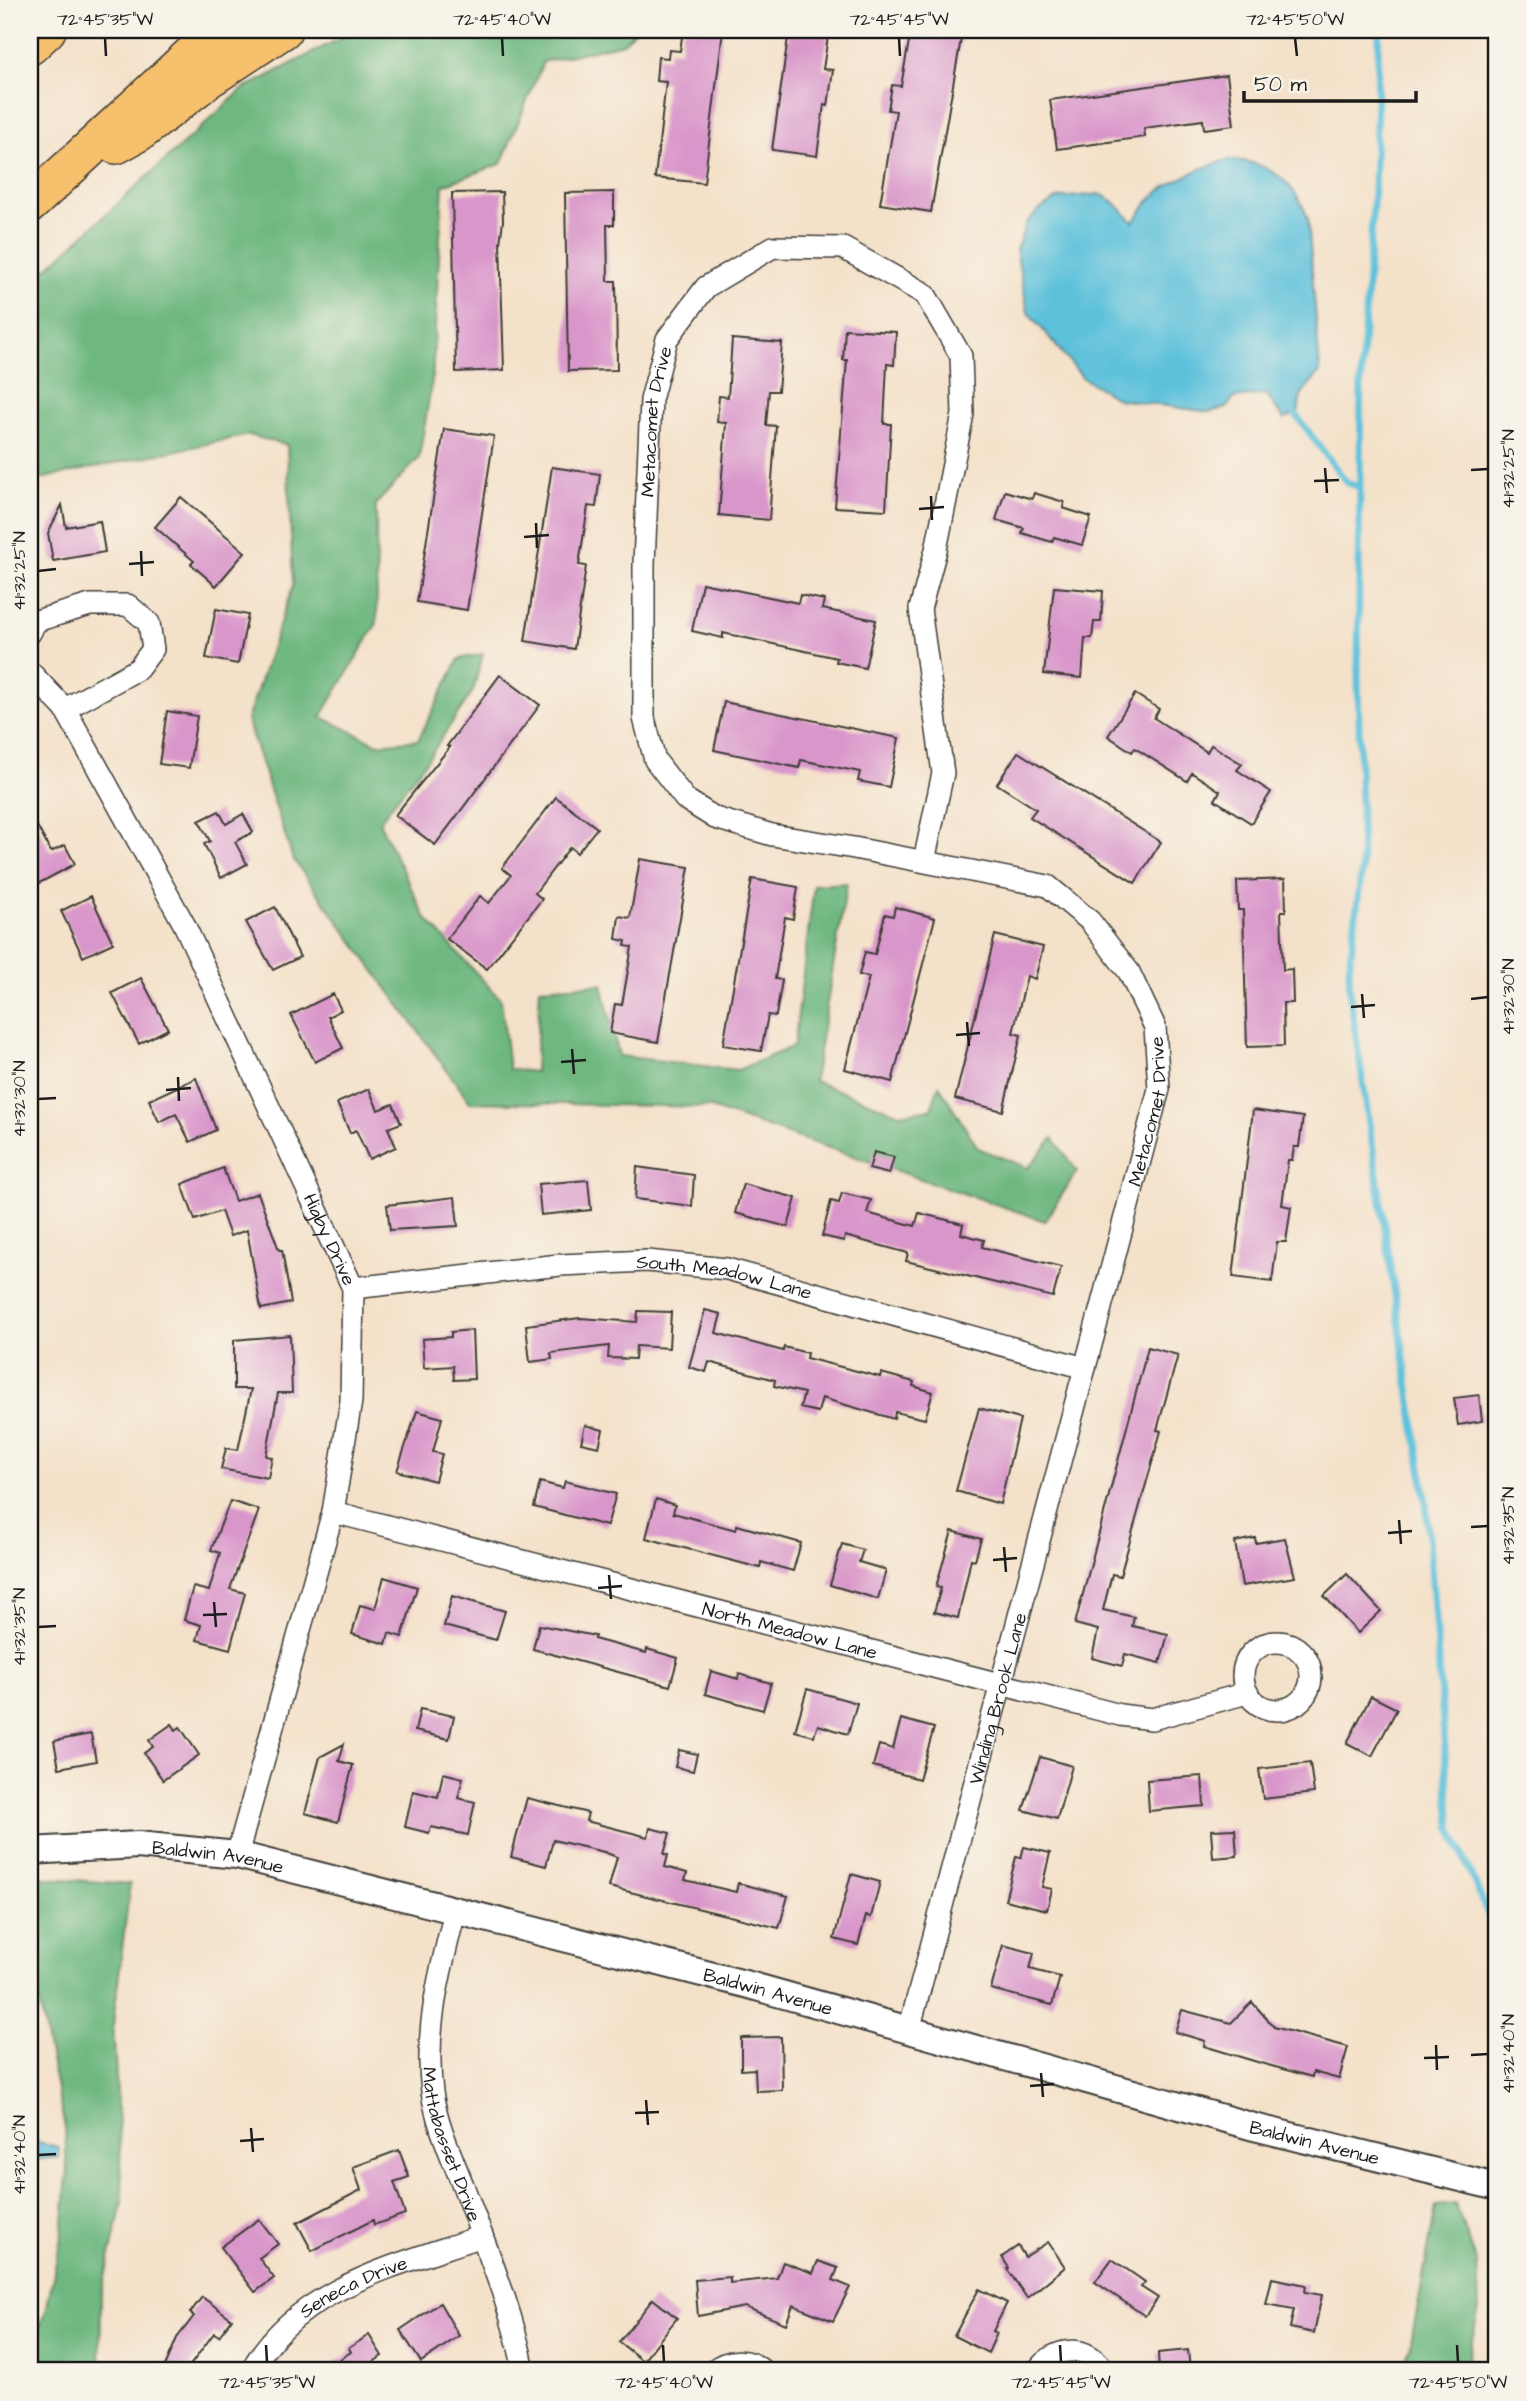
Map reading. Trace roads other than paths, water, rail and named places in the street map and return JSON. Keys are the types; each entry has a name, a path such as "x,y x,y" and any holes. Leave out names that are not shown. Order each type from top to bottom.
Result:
{"highway":[{"path":"30,46 47,30"},
{"path":"30,204 218,30"},
{"path":"79,159 143,131 210,78 283,30"}],"street":[{"name":"Metacomet Drive","path":"924,861 943,773 920,609 936,550 963,414 961,356 925,294 843,248 773,247 706,287 667,339 651,400 644,564 644,718 655,760 685,799 715,818 772,835 1048,886 1090,921 1129,972 1155,1027 1160,1089 1085,1368"},
{"path":"30,634 36,621 90,605 128,605 149,623 153,649 138,669 65,709"},
{"name":"Higby Drive","path":"30,672 65,709 184,924 353,1288 351,1401 333,1512 237,1856"},
{"name":"South Meadow Lane","path":"353,1288 560,1265 647,1261 727,1269 1085,1368"},
{"name":"Winding Brook Lane","path":"909,2030 1085,1368"},
{"name":"North Meadow Lane","path":"333,1512 1120,1715 1152,1719 1247,1693"},
{"name":"Baldwin Avenue","path":"30,1851 138,1844 237,1856 657,1961 1254,2127 1497,2187"},
{"name":"Mattabasset Drive","path":"455,1912 434,1994 430,2047 432,2092 443,2134 517,2333 524,2371"},
{"name":"Seneca Drive","path":"251,2371 275,2336 309,2307 349,2283 482,2236"},
{"path":"1037,2371 1056,2353 1071,2350 1086,2353 1098,2361 1105,2371"},
{"path":"712,2371 733,2361 747,2362 763,2371"}],"water":[{"path":"1229,160 1256,164 1278,176 1296,195 1308,219 1320,372 1301,395 1298,413 1284,419 1266,394 1234,398 1226,408 1209,412 1118,399 1083,378 1028,312 1016,250 1027,222 1042,208 1058,198 1100,194 1113,201 1133,222 1150,200 1166,187 1199,170"},
{"path":"30,2133 38,2142 59,2147 59,2157 30,2160"}],"waterway":[{"path":"1379,30 1374,192 1361,373 1358,676 1362,868 1349,970 1350,996 1426,1502 1451,1828 1497,1935"},
{"path":"1296,415 1347,483 1360,487"}]}
